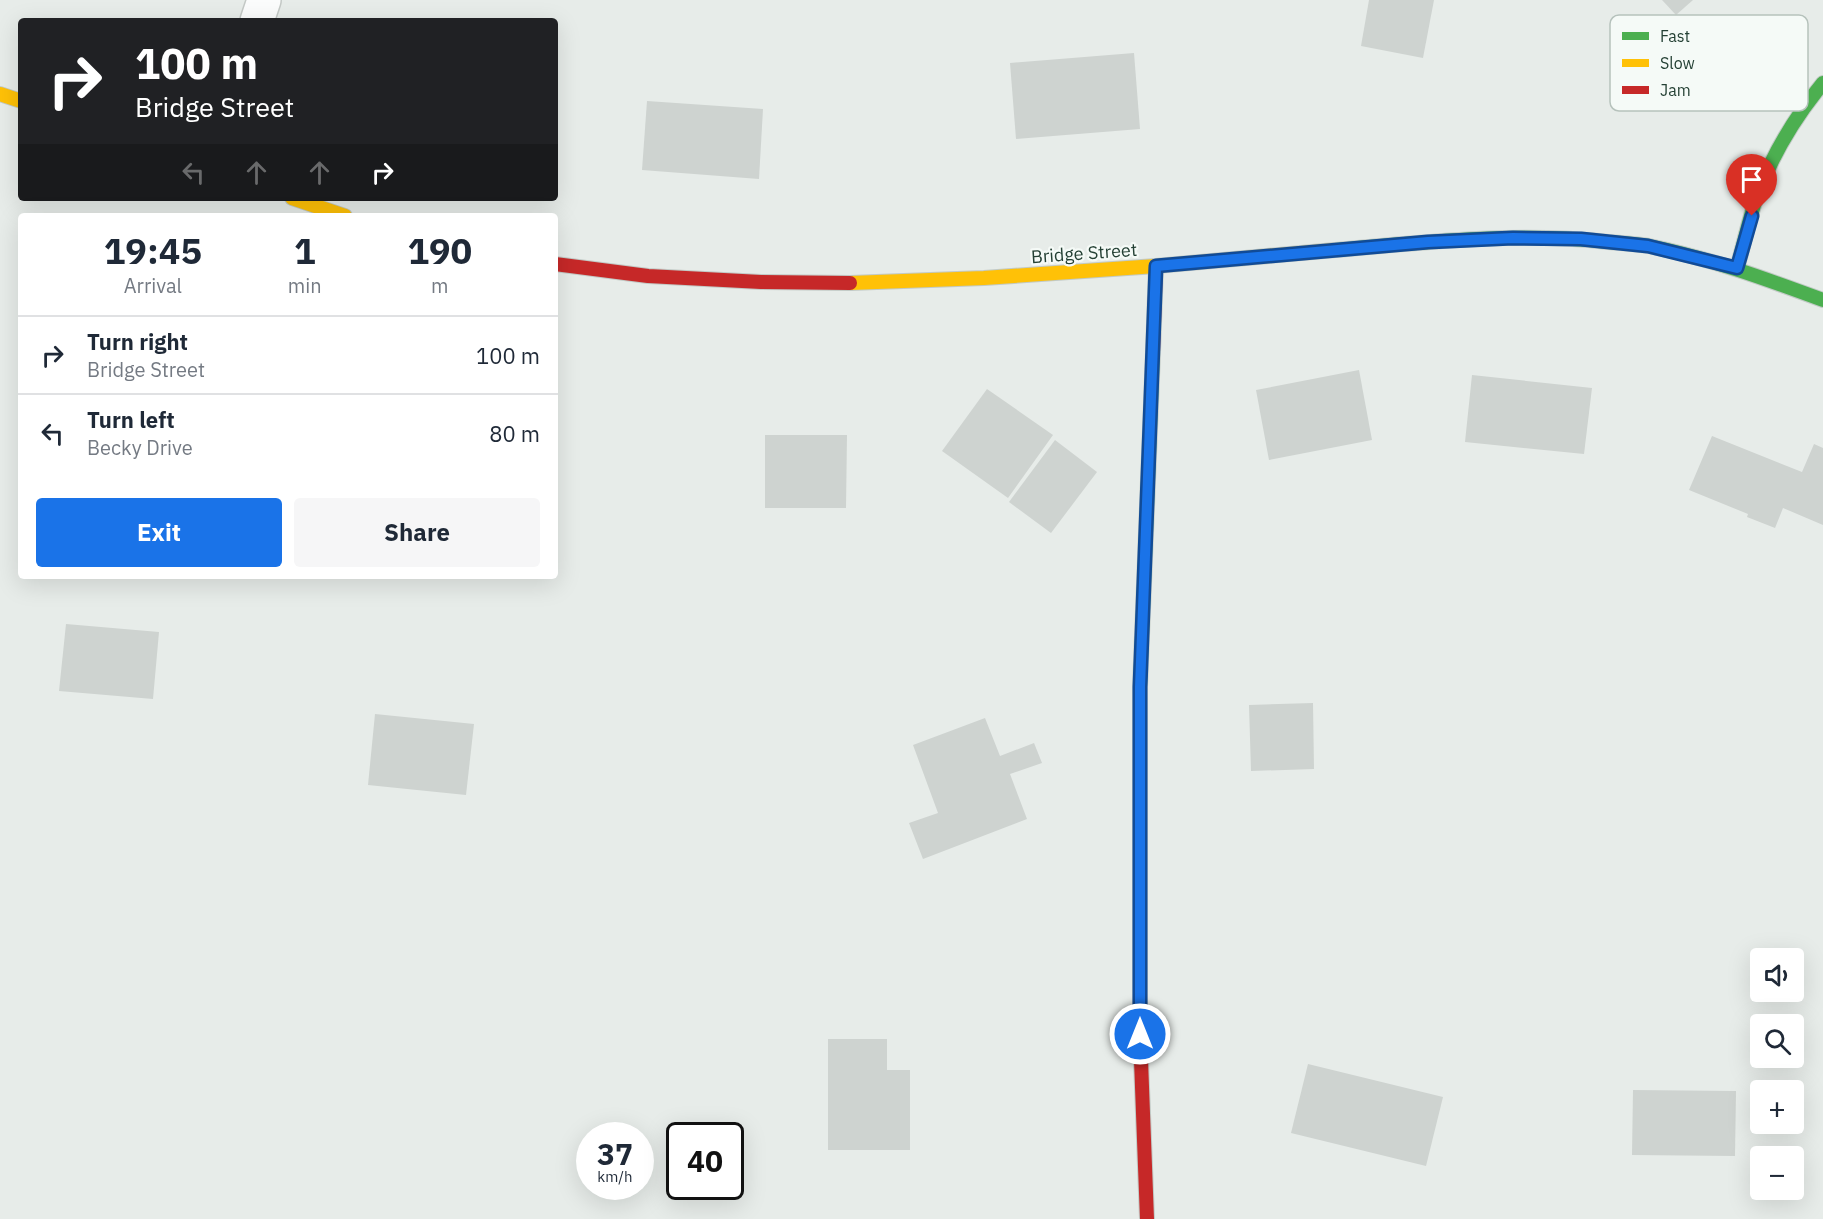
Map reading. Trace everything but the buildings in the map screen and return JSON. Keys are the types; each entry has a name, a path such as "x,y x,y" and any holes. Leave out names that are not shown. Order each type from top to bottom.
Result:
{"street":[{"path":"258,18 264,0"},
{"path":"1808,103 1823,83"},
{"path":"0,94 18,100"},
{"path":"1737,268 1758,196 1780,144 1802,111"},
{"path":"301,201 336,213"},
{"name":"Bridge Street","path":"558,264 648,276 761,282 868,283 984,278 1156,266 1428,242 1513,238 1581,239 1648,246 1737,268 1823,300"},
{"path":"1147,1219 1140,1034 1140,699 1156,266"}],"traffic: fast":[{"path":"1808,102 1823,83"},
{"path":"1737,268 1763,181 1777,151 1802,111"},
{"path":"1335,250 1505,238 1574,239 1634,244 1715,263 1823,300"},
{"path":"1140,828 1140,687 1153,352"}],"traffic: slow":[{"path":"0,94 18,100"},
{"path":"301,201 336,213"},
{"path":"850,283 984,278 1335,250"}],"traffic: jam":[{"path":"558,264 648,276 761,282 850,283"},
{"path":"1153,352 1156,266"},
{"path":"1140,828 1140,1034 1147,1219"}],"route":[{"path":"1140,1034 1140,687 1156,266 1428,242 1513,238 1581,239 1648,246 1737,268 1752,216"}]}
